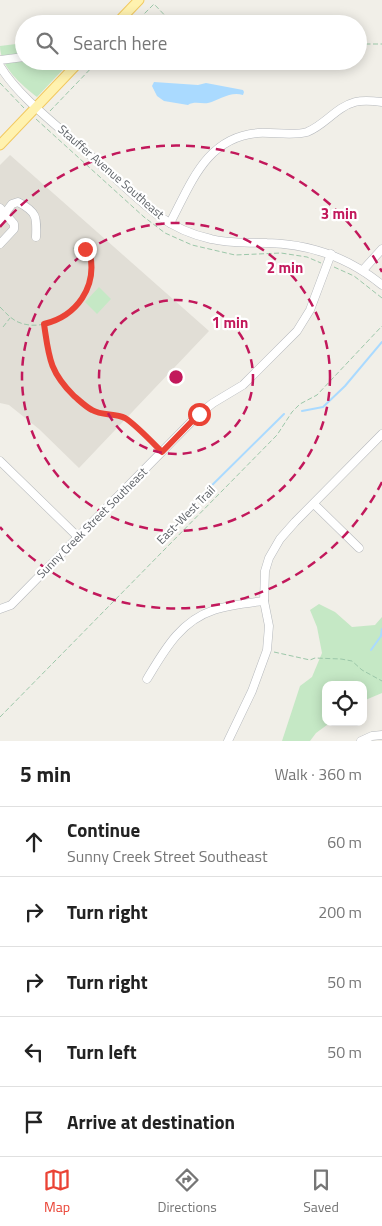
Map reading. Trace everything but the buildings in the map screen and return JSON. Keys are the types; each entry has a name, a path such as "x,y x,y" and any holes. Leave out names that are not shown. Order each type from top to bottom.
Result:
{"main road":[{"path":"125,15 139,0"},
{"path":"0,145 71,70"}],"street":[{"path":"0,60 15,58"},
{"name":"Stauffer Avenue Southeast","path":"0,66 16,87 46,116 144,204 170,223 189,232 219,241 287,244 308,247 331,254 363,270 382,285"},
{"path":"170,223 203,163 211,153 228,141 252,133 304,133 313,129 346,105 357,101 382,102"},
{"path":"0,244 14,229 14,224 2,214 12,204 18,202 34,214 36,237"},
{"path":"363,270 382,248"},
{"name":"Sunny Creek Street Southeast","path":"0,609 11,605 204,409 243,385 297,331 310,310 331,254"},
{"path":"228,741 252,691 267,650 269,626 264,600 265,571 269,558 280,539 382,434"},
{"path":"0,461 78,537"},
{"path":"314,504 359,548"},
{"path":"147,679 168,644 188,624 214,610 264,600"},
{"path":"360,741 372,736 382,735"}],"path":[{"path":"143,15 154,4 164,15"},
{"path":"367,44 382,44"},
{"path":"46,116 89,70"},
{"path":"0,83 40,124 144,217 166,233 192,245 235,255 281,253 307,257 354,276 382,298"},
{"path":"0,308 20,323 44,324 52,322 71,311 85,295 90,285 92,274 90,254 85,249 72,248"},
{"path":"3,327 11,318"},
{"path":"44,324 50,360 55,374 63,385 92,410 127,419 162,452"},
{"name":"East-West Trail","path":"0,716 277,435 292,412 300,404 317,395 382,326"},
{"path":"267,650 310,660 315,658 341,658 352,661 362,670 382,681"}],"shaded area":[{"path":"10,155 209,331 79,468 39,429 9,405 0,403 0,165"}],"green space":[{"path":"15,44 15,70 62,70 37,97 13,75 4,61 0,46"},
{"path":"99,287 111,299 97,314 85,302"},
{"path":"319,604 335,612 352,627 375,625 382,617 382,693 367,699 367,681 322,681 322,726 326,726 316,733 310,741 282,741 300,686 312,677 322,653 317,627 310,610"}],"water":[{"path":"154,82 198,85 206,83 243,90 244,92 243,95 234,94 208,103 188,105 164,101 157,96 152,86"}],"waterway":[{"path":"302,411 323,407 345,386 382,342"},
{"path":"176,526 194,508 193,504 284,414"},
{"path":"371,650 381,636 382,629"}],"route":[{"path":"85,249 90,254 92,260 92,274 90,285 85,295 71,311 52,322 44,324 50,360 55,374 63,385 92,410 127,419 162,452 199,414"}]}
